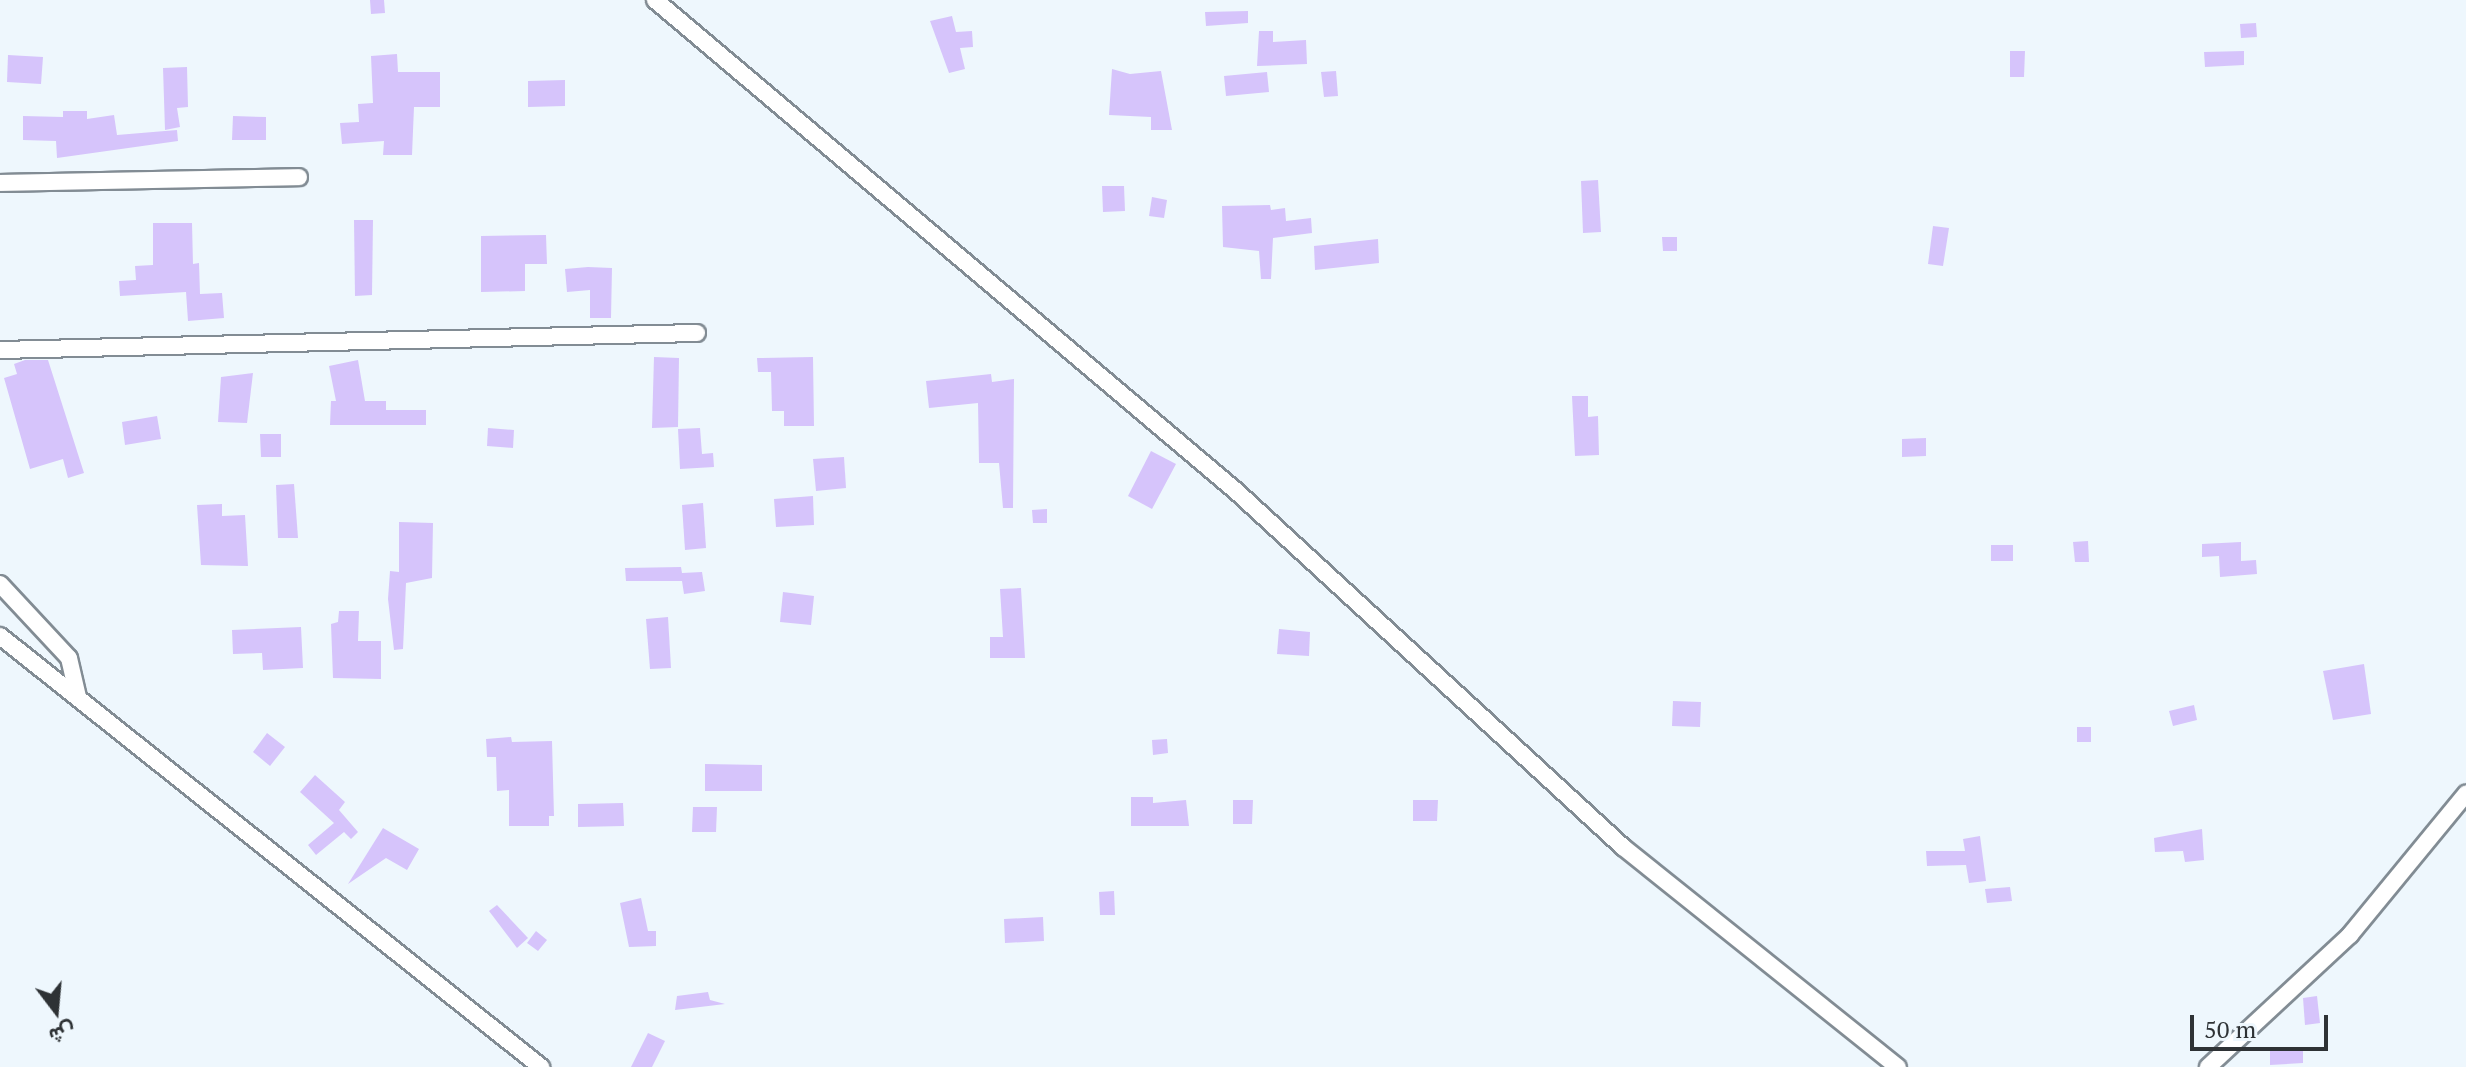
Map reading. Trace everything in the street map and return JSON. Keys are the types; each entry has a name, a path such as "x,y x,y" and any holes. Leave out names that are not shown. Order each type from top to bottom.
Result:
{"street":[{"path":"655,0 1236,491 1623,847 1898,1067"},
{"path":"0,183 299,177"},
{"path":"0,350 697,333"},
{"path":"0,584 69,658 78,696"},
{"path":"0,636 541,1067"},
{"path":"2208,1067 2350,935 2466,794"}],"building":[{"path":"370,0 384,0 385,13 371,14"},
{"path":"1248,11 1248,23 1206,26 1205,12"},
{"path":"952,16 956,32 972,31 973,47 960,48 965,69 949,73 930,21"},
{"path":"2256,23 2257,37 2241,38 2240,24"},
{"path":"1259,31 1273,31 1273,42 1306,40 1307,64 1257,66"},
{"path":"2010,51 2025,51 2024,77 2010,77"},
{"path":"2244,51 2244,65 2205,67 2204,52"},
{"path":"397,54 398,72 440,72 440,107 414,107 412,155 383,155 384,141 342,144 340,123 359,122 358,104 373,103 371,56"},
{"path":"8,55 43,57 41,84 7,82"},
{"path":"187,67 188,107 177,108 180,127 165,130 163,68"},
{"path":"1112,69 1130,74 1161,71 1172,130 1151,130 1151,117 1109,115"},
{"path":"1336,71 1338,96 1324,97 1321,72"},
{"path":"1267,72 1269,92 1226,96 1224,76"},
{"path":"565,80 565,106 528,107 528,81"},
{"path":"63,111 87,111 87,119 114,115 117,135 177,130 178,141 57,158 56,141 23,140 23,116 63,117"},
{"path":"233,116 266,117 266,140 232,140"},
{"path":"1598,180 1601,232 1583,233 1581,181"},
{"path":"1102,186 1124,186 1125,211 1103,212"},
{"path":"1152,197 1167,200 1164,218 1149,216"},
{"path":"1270,205 1271,210 1285,208 1286,221 1311,218 1312,233 1273,238 1271,279 1261,279 1259,251 1223,247 1222,206"},
{"path":"354,220 373,220 372,295 355,296"},
{"path":"153,223 192,223 193,264 199,263 200,294 222,293 224,318 188,321 186,292 120,296 119,281 136,280 135,266 153,265"},
{"path":"1933,226 1949,228 1943,266 1928,264"},
{"path":"546,235 547,264 525,264 525,291 481,292 481,236"},
{"path":"1662,237 1677,237 1677,251 1663,251"},
{"path":"1378,239 1379,263 1315,270 1314,246"},
{"path":"612,268 611,318 590,318 590,290 567,292 565,269"},
{"path":"654,357 679,358 678,427 652,428"},
{"path":"813,357 814,426 784,426 784,411 772,411 771,372 758,372 757,358"},
{"path":"25,360 48,360 84,473 68,478 63,459 30,469 4,378 17,374 14,364"},
{"path":"358,360 365,401 386,401 386,410 426,410 426,425 330,425 331,401 336,401 329,366"},
{"path":"253,373 247,423 218,422 221,377"},
{"path":"991,374 992,382 1014,379 1013,508 1003,508 999,463 979,463 978,403 929,408 926,381"},
{"path":"1572,396 1588,396 1588,417 1598,416 1599,455 1575,456"},
{"path":"157,416 161,439 125,445 122,422"},
{"path":"488,428 514,430 513,448 487,446"},
{"path":"700,428 702,454 713,453 714,467 680,469 678,429"},
{"path":"260,434 281,434 281,457 261,457"},
{"path":"1926,438 1926,456 1902,457 1902,439"},
{"path":"1151,451 1176,464 1152,509 1128,496"},
{"path":"844,457 846,488 816,491 813,459"},
{"path":"294,484 298,538 278,538 276,485"},
{"path":"813,496 814,525 776,527 774,499"},
{"path":"703,503 706,548 685,550 682,505"},
{"path":"222,504 222,516 245,515 248,566 201,565 197,505"},
{"path":"1047,509 1047,523 1033,523 1032,510"},
{"path":"399,522 433,523 432,578 406,583 403,649 394,650 388,599 390,571 399,572"},
{"path":"2088,541 2089,562 2075,562 2073,542"},
{"path":"2241,542 2241,561 2256,560 2257,574 2220,577 2219,556 2202,557 2202,544"},
{"path":"1991,545 2013,545 2013,561 1991,561"},
{"path":"681,567 682,573 702,572 705,591 684,594 682,581 626,581 625,568"},
{"path":"1021,588 1025,658 990,658 990,637 1003,637 1000,589"},
{"path":"783,592 814,596 811,625 780,622"},
{"path":"339,611 359,611 358,641 381,641 381,679 333,678 331,624 338,622"},
{"path":"668,617 671,668 650,669 646,619"},
{"path":"301,627 303,668 263,670 262,653 233,654 232,630"},
{"path":"1279,629 1310,632 1309,656 1277,654"},
{"path":"2364,664 2371,714 2333,720 2323,671"},
{"path":"1673,701 1701,702 1700,727 1672,726"},
{"path":"2194,705 2197,720 2173,726 2169,711"},
{"path":"2077,727 2091,727 2091,742 2077,742"},
{"path":"267,733 285,747 270,766 253,752"},
{"path":"511,737 512,742 552,741 554,816 549,816 549,826 509,826 509,790 497,791 496,757 487,757 486,739"},
{"path":"1167,739 1168,753 1153,755 1152,740"},
{"path":"705,764 762,765 762,791 705,791"},
{"path":"315,775 345,802 339,810 358,832 351,839 344,832 316,855 308,845 334,823 300,792"},
{"path":"1131,797 1153,797 1153,803 1186,800 1189,826 1131,826"},
{"path":"1233,800 1253,800 1252,824 1233,824"},
{"path":"1413,800 1438,800 1437,821 1413,821"},
{"path":"623,803 624,826 578,827 578,804"},
{"path":"693,807 717,807 716,832 692,832"},
{"path":"383,828 419,849 407,870 386,858 348,884"},
{"path":"2202,829 2204,860 2185,862 2183,851 2155,852 2154,838"},
{"path":"1980,836 1986,881 1969,883 1966,865 1927,866 1926,851 1965,851 1963,839"},
{"path":"2010,887 2012,901 1987,903 1985,889"},
{"path":"1114,891 1115,915 1100,915 1099,892"},
{"path":"641,898 648,931 656,931 656,946 629,947 620,903"},
{"path":"497,905 528,938 517,948 489,911"},
{"path":"1043,917 1044,941 1005,943 1004,919"},
{"path":"536,931 547,940 538,951 527,943"},
{"path":"708,992 710,1000 725,1004 675,1010 677,996"},
{"path":"2317,996 2320,1023 2305,1025 2303,998"},
{"path":"648,1033 665,1041 652,1067 631,1067"},
{"path":"2303,1049 2303,1063 2270,1065 2270,1050"}]}
